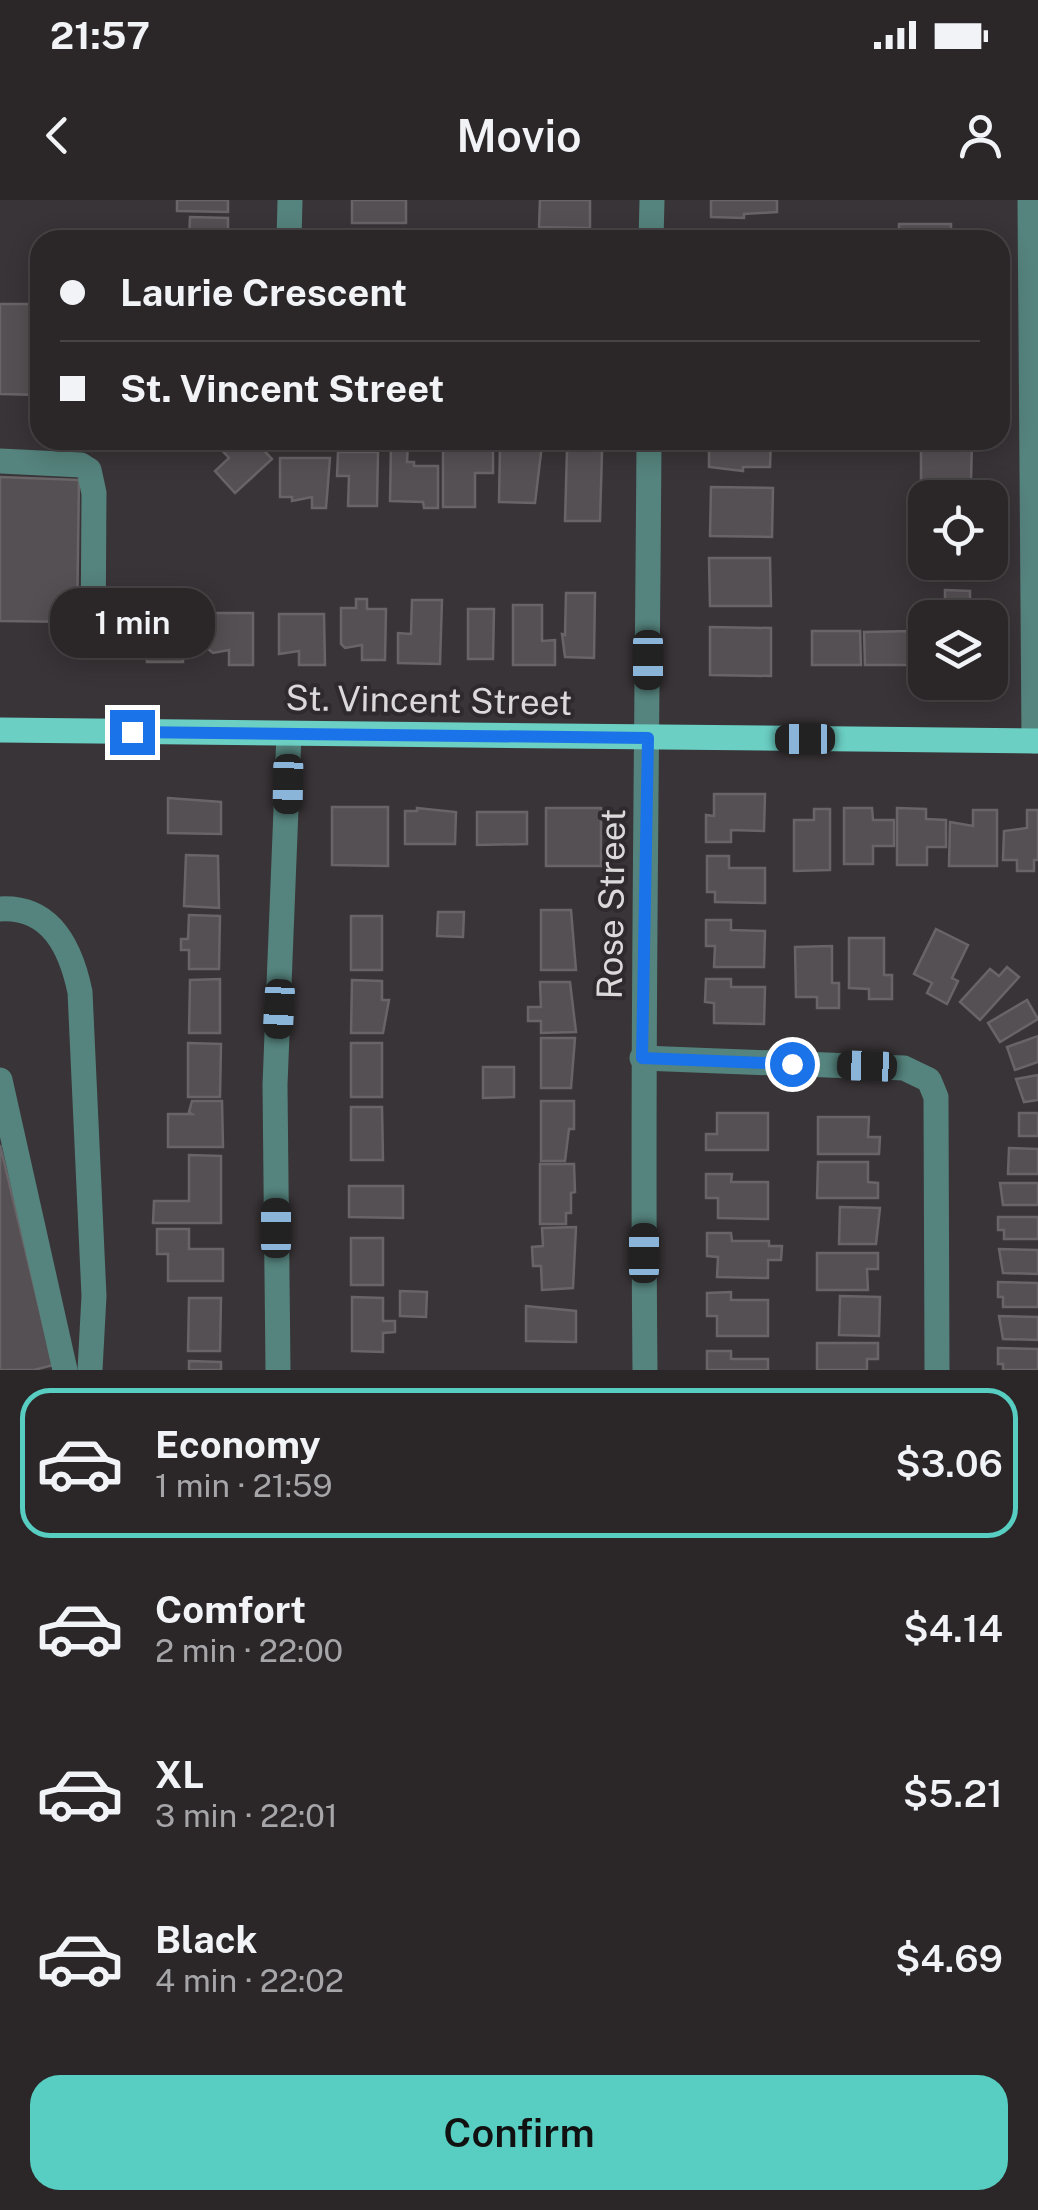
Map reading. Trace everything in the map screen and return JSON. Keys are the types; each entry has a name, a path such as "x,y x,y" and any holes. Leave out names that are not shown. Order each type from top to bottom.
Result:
{"main road":[{"name":"St. Vincent Street","path":"0,730 1036,741"}],"street":[{"path":"289,230 290,200"},
{"path":"651,230 652,200"},
{"path":"1030,200 1036,741"},
{"name":"Rose Street","path":"645,1370 642,1058 649,450"},
{"path":"0,461 81,465 89,470 94,493 92,646"},
{"path":"278,1370 275,1085 290,734"},
{"path":"0,909 37,916 58,932 73,960 80,992 94,1296 90,1370"},
{"path":"642,1058 904,1068 930,1080 936,1097 937,1370"},
{"path":"0,1080 65,1370"}],"building":[{"path":"177,200 228,200 228,212 177,211"},
{"path":"352,200 406,200 406,223 352,223"},
{"path":"540,200 590,200 590,228 539,227"},
{"path":"711,200 777,200 777,212 744,214 744,218 711,217"},
{"path":"190,217 228,218 228,230 189,230"},
{"path":"899,224 951,224 951,230 899,230"},
{"path":"0,304 30,304 30,395 0,394"},
{"path":"222,450 263,450 272,459 235,493 215,471 229,458"},
{"path":"391,450 408,450 407,462 414,462 414,466 438,466 438,508 424,508 423,502 390,501"},
{"path":"443,450 493,450 493,473 475,473 475,507 443,507"},
{"path":"500,450 541,450 535,503 499,502"},
{"path":"567,450 602,451 600,521 565,521"},
{"path":"709,450 771,450 770,467 743,467 743,471 709,467"},
{"path":"921,450 972,450 971,480 921,480"},
{"path":"338,452 378,452 377,506 348,506 349,476 337,476"},
{"path":"280,458 330,458 326,508 312,508 312,497 292,501 292,497 280,497"},
{"path":"0,477 79,480 77,622 0,621"},
{"path":"711,487 773,488 772,537 710,536"},
{"path":"709,558 770,558 771,606 710,606"},
{"path":"945,590 970,591 970,600 945,600"},
{"path":"566,593 595,593 594,658 565,657 562,634 565,635"},
{"path":"356,599 367,599 367,609 386,609 385,660 362,660 362,645 345,648 341,644 341,608 356,608"},
{"path":"412,600 442,600 440,664 398,663 398,633 411,634"},
{"path":"513,605 542,605 542,641 555,640 555,665 513,665"},
{"path":"468,609 494,609 493,659 468,659"},
{"path":"209,613 253,613 253,665 229,665 229,650 213,653 208,649"},
{"path":"279,614 324,614 325,665 299,665 299,651 279,654"},
{"path":"147,625 183,625 183,662 147,662"},
{"path":"710,627 771,628 771,676 710,675"},
{"path":"812,631 860,631 861,665 812,665"},
{"path":"908,631 908,665 865,665 864,632"},
{"path":"714,794 765,794 764,831 731,830 731,842 706,842 706,815 714,816"},
{"path":"168,798 221,802 221,834 168,833"},
{"path":"332,807 388,807 388,866 332,865"},
{"path":"417,808 456,812 455,844 405,844 405,811"},
{"path":"546,808 601,808 601,866 546,866"},
{"path":"844,808 872,808 873,820 894,820 894,846 873,846 873,864 844,864"},
{"path":"897,808 926,809 926,819 946,820 946,847 927,847 927,865 897,865"},
{"path":"814,809 830,809 830,870 794,871 794,820 814,820"},
{"path":"973,810 997,810 997,866 949,866 950,822 973,826"},
{"path":"1027,810 1038,810 1038,860 1034,860 1034,871 1017,871 1017,860 1003,860 1004,831 1027,828"},
{"path":"477,812 527,812 527,844 477,845"},
{"path":"186,855 218,856 219,908 184,906"},
{"path":"707,856 729,856 729,868 765,868 765,903 715,902 715,892 707,892"},
{"path":"541,910 571,910 576,970 541,970"},
{"path":"438,912 464,912 463,937 437,936"},
{"path":"189,915 220,916 219,969 189,969 189,950 181,950 181,939 188,939"},
{"path":"351,916 382,916 382,970 351,970"},
{"path":"706,920 731,920 731,930 765,931 764,967 714,967 715,946 706,946"},
{"path":"936,929 968,945 952,978 958,981 947,1004 927,993 932,983 914,974"},
{"path":"849,938 884,938 884,975 892,975 892,999 869,999 869,989 849,988"},
{"path":"832,946 832,983 839,983 839,1008 817,1008 817,997 796,997 795,947"},
{"path":"1007,967 1019,977 980,1020 960,1002 990,969 999,976"},
{"path":"220,979 220,1033 189,1033 190,980"},
{"path":"706,979 731,979 731,987 765,987 764,1024 714,1023 714,1003 705,1002"},
{"path":"352,980 382,981 382,1000 389,1000 383,1033 351,1033"},
{"path":"540,982 570,982 576,1032 541,1033 541,1021 528,1021 528,1007 541,1007"},
{"path":"1027,1000 1038,1019 1000,1042 988,1023"},
{"path":"1038,1036 1038,1062 1015,1070 1007,1047"},
{"path":"541,1038 575,1038 571,1088 541,1088"},
{"path":"188,1043 221,1044 220,1097 188,1097"},
{"path":"351,1043 382,1043 382,1097 351,1097"},
{"path":"483,1067 514,1067 514,1097 483,1098"},
{"path":"1038,1075 1038,1100 1024,1102 1016,1079"},
{"path":"192,1101 222,1101 223,1147 168,1147 168,1114 192,1114"},
{"path":"541,1101 574,1101 574,1129 569,1129 565,1161 541,1161"},
{"path":"351,1107 382,1107 383,1160 351,1160"},
{"path":"717,1113 768,1113 768,1150 706,1150 706,1134 717,1134"},
{"path":"1019,1113 1038,1113 1038,1136 1019,1136"},
{"path":"818,1117 869,1117 868,1137 880,1137 879,1154 818,1154"},
{"path":"0,1145 53,1365 34,1370 0,1370"},
{"path":"1009,1148 1038,1149 1038,1174 1008,1174"},
{"path":"189,1155 221,1156 221,1223 153,1223 154,1201 189,1201"},
{"path":"818,1162 868,1162 868,1182 878,1183 878,1198 817,1198"},
{"path":"540,1164 574,1164 575,1192 571,1193 571,1213 566,1213 566,1224 540,1224"},
{"path":"706,1174 732,1174 731,1182 768,1182 768,1219 718,1218 718,1198 706,1198"},
{"path":"1000,1183 1038,1183 1038,1205 1003,1205"},
{"path":"349,1186 403,1186 403,1218 349,1217"},
{"path":"840,1207 880,1208 876,1244 839,1244"},
{"path":"998,1217 1038,1217 1038,1239 1004,1239 1004,1230 998,1230"},
{"path":"576,1227 573,1288 542,1290 541,1266 533,1266 532,1247 543,1246 542,1228"},
{"path":"157,1229 189,1229 189,1249 223,1249 223,1281 168,1281 168,1254 157,1254"},
{"path":"707,1233 731,1233 732,1241 769,1241 769,1246 782,1246 781,1260 768,1260 768,1278 717,1277 718,1257 707,1256"},
{"path":"351,1238 383,1238 383,1285 351,1285"},
{"path":"999,1249 1038,1250 1038,1274 1003,1273"},
{"path":"817,1253 878,1253 878,1269 867,1269 868,1290 817,1290"},
{"path":"998,1282 1038,1283 1038,1307 1003,1307"},
{"path":"400,1291 427,1292 426,1317 400,1316"},
{"path":"731,1292 731,1300 768,1300 768,1336 717,1336 717,1316 707,1316 707,1293"},
{"path":"840,1296 880,1297 879,1336 839,1335"},
{"path":"352,1297 383,1298 383,1321 395,1321 395,1332 383,1333 383,1352 352,1351"},
{"path":"189,1298 221,1298 220,1351 188,1351"},
{"path":"526,1306 576,1311 576,1342 526,1341"},
{"path":"999,1316 1038,1317 1038,1340 1003,1339"},
{"path":"817,1343 878,1343 878,1359 867,1359 867,1370 817,1370"},
{"path":"998,1348 1038,1349 1038,1370 1003,1370 1003,1364 998,1364"},
{"path":"707,1351 731,1351 731,1359 768,1359 768,1370 707,1370"},
{"path":"189,1361 221,1362 221,1370 189,1370"}],"route":[{"path":"132,732 648,738 642,1058 792,1064"}]}
